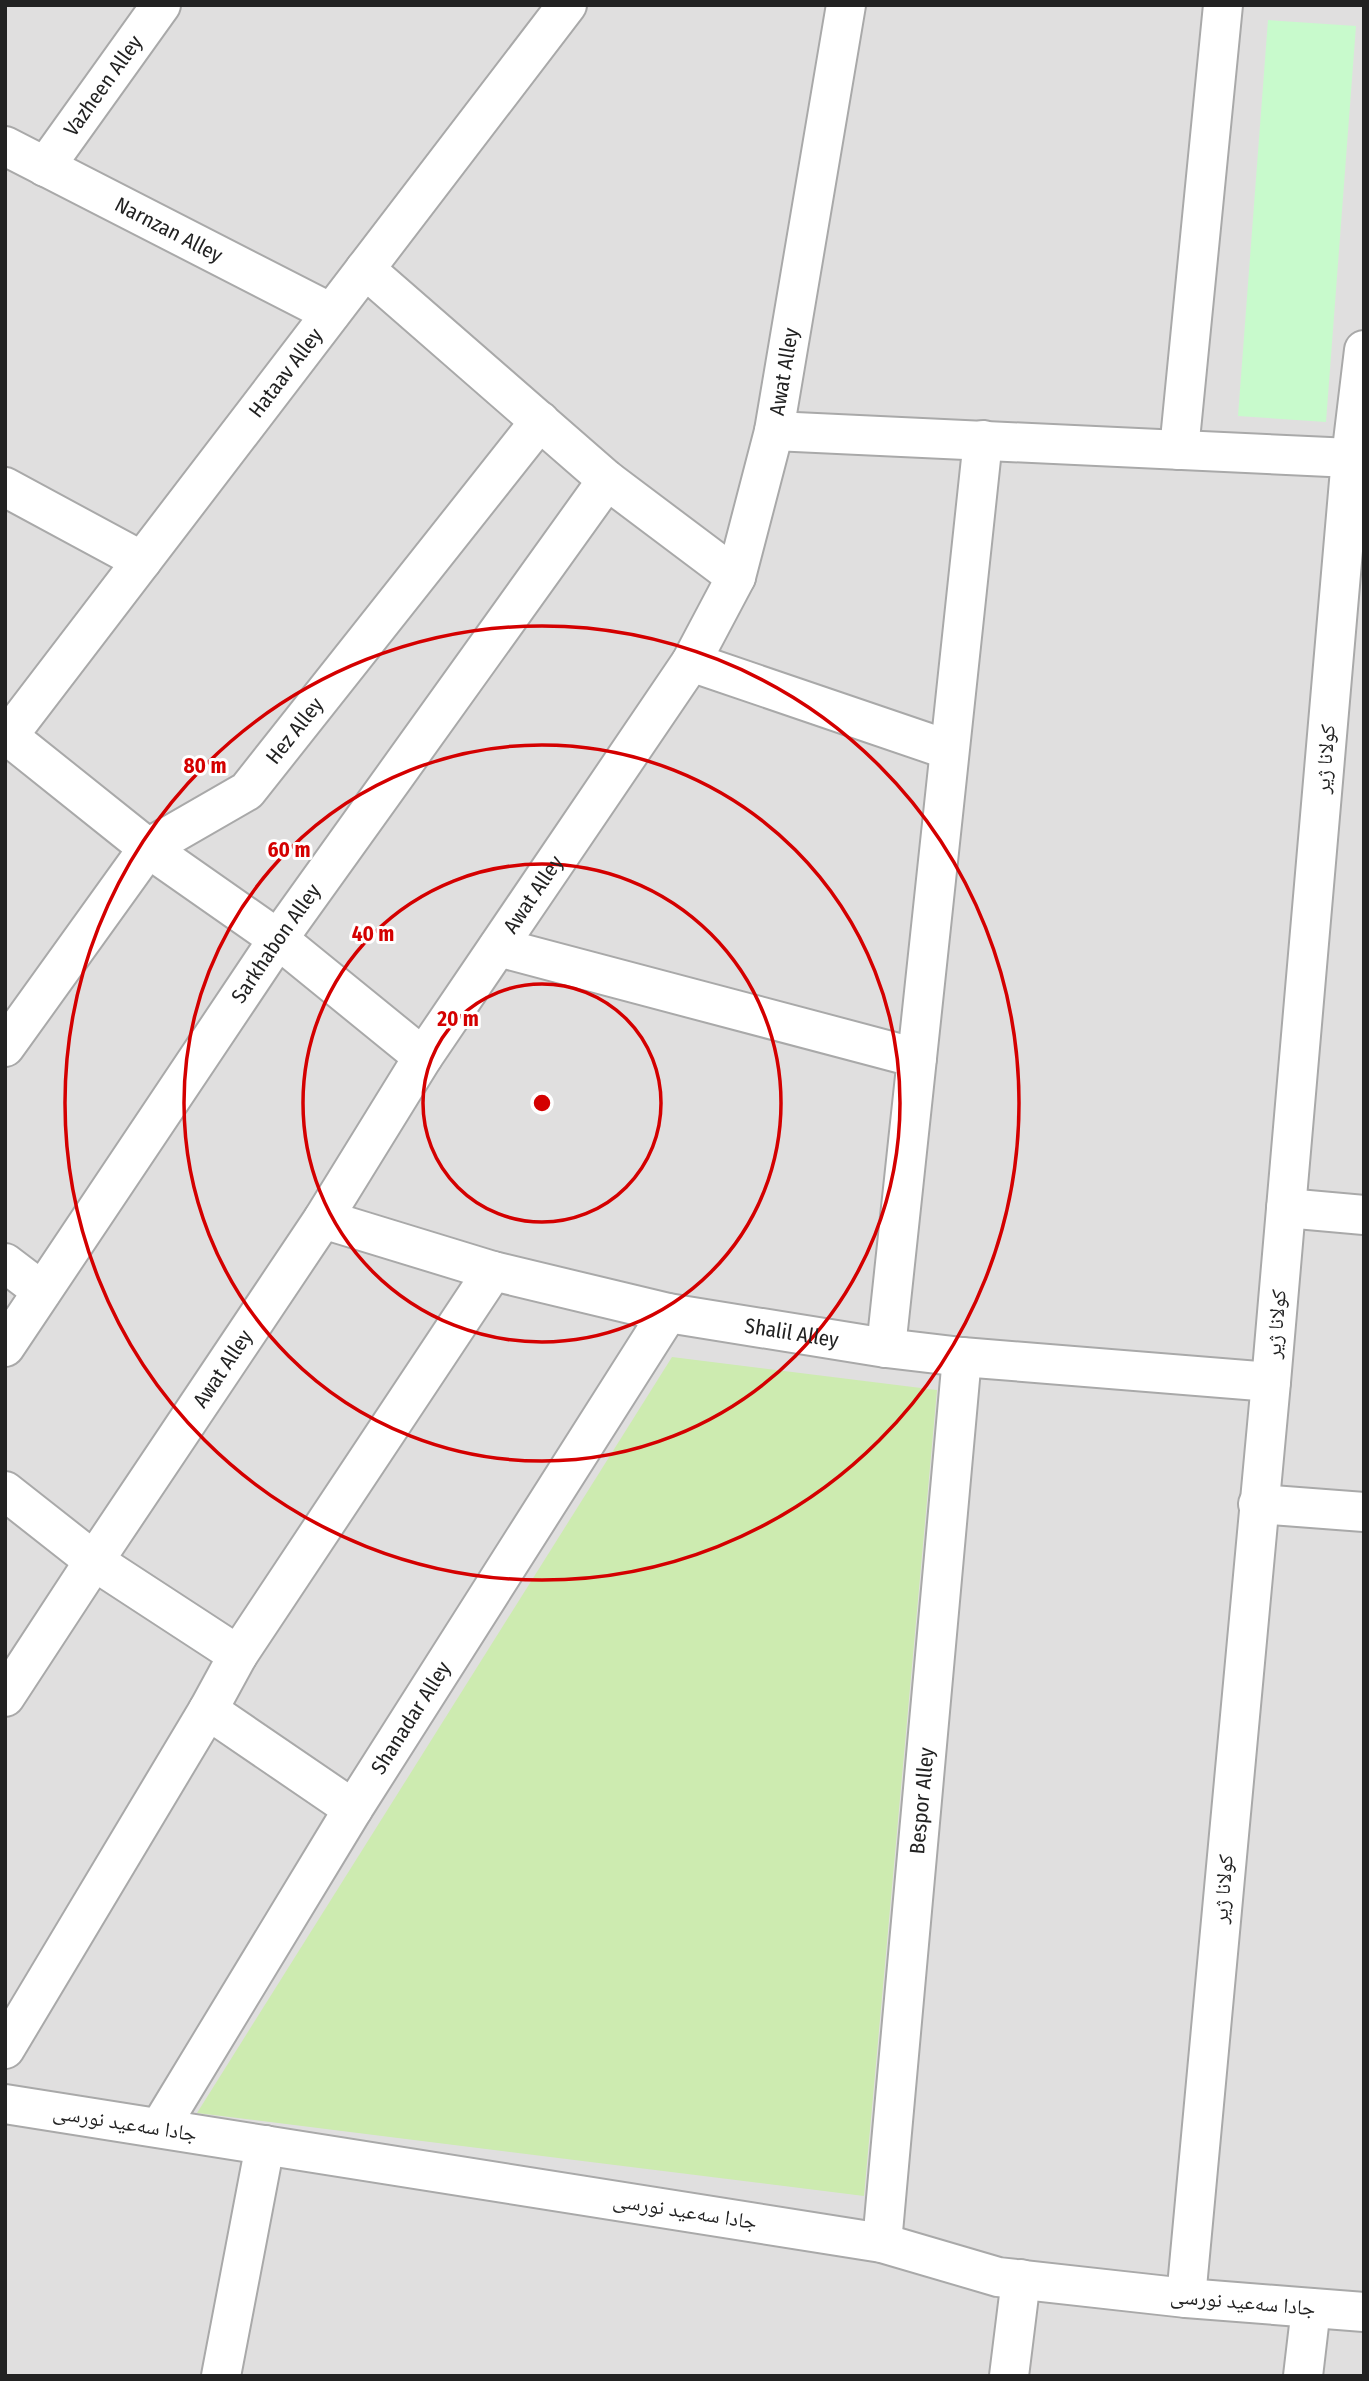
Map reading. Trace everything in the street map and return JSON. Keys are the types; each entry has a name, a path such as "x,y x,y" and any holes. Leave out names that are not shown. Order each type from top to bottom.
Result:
{"street":[{"name":"Vazheen Alley","path":"45,167 161,5"},
{"name":"Hataav Alley","path":"7,738 567,5"},
{"name":"Awat Alley","path":"5,1697 323,1219 422,1057 691,662 736,577 774,430 846,5"},
{"path":"1179,450 1223,5"},
{"name":"Narnzan Alley","path":"5,146 331,313"},
{"path":"365,269 607,480 736,577"},
{"name":"کولانا ژیر","path":"1186,2298 1271,1382 1351,458 1364,350"},
{"name":"Hez Alley","path":"5,1047 148,848 247,791 540,421"},
{"path":"774,430 1351,458"},
{"path":"886,1348 983,440"},
{"name":"Sarkhabon Alley","path":"5,1347 278,939 607,480"},
{"path":"5,486 142,561"},
{"path":"691,662 950,750"},
{"path":"7,738 148,848 278,939 422,1057"},
{"path":"498,947 917,1058"},
{"path":"1286,1208 1364,1215"},
{"name":"Shalil Alley","path":"323,1219 493,1271 668,1313 886,1348 962,1357 1271,1382"},
{"path":"5,1263 42,1291"},
{"path":"5,2049 208,1710 238,1655 493,1271"},
{"name":"Shanadar Alley","path":"160,2127 353,1809 668,1313"},
{"name":"Bespor Alley","path":"882,2243 962,1357"},
{"path":"5,1491 94,1561 238,1655"},
{"path":"1258,1504 1364,1512"},
{"path":"208,1710 353,1809"},
{"name":"جادا سەعید نورسی","path":"5,2104 882,2243 998,2277 1186,2298 1364,2312"},
{"path":"221,2376 265,2145"},
{"path":"1009,2376 1021,2279"},
{"path":"1303,2376 1311,2308"}],"shaded area":[{"path":"5,5 1364,5 1364,2376 5,2376"}],"green space":[{"path":"1268,20 1356,26 1326,422 1238,416"},
{"path":"672,1357 937,1390 864,2196 197,2113"}]}
